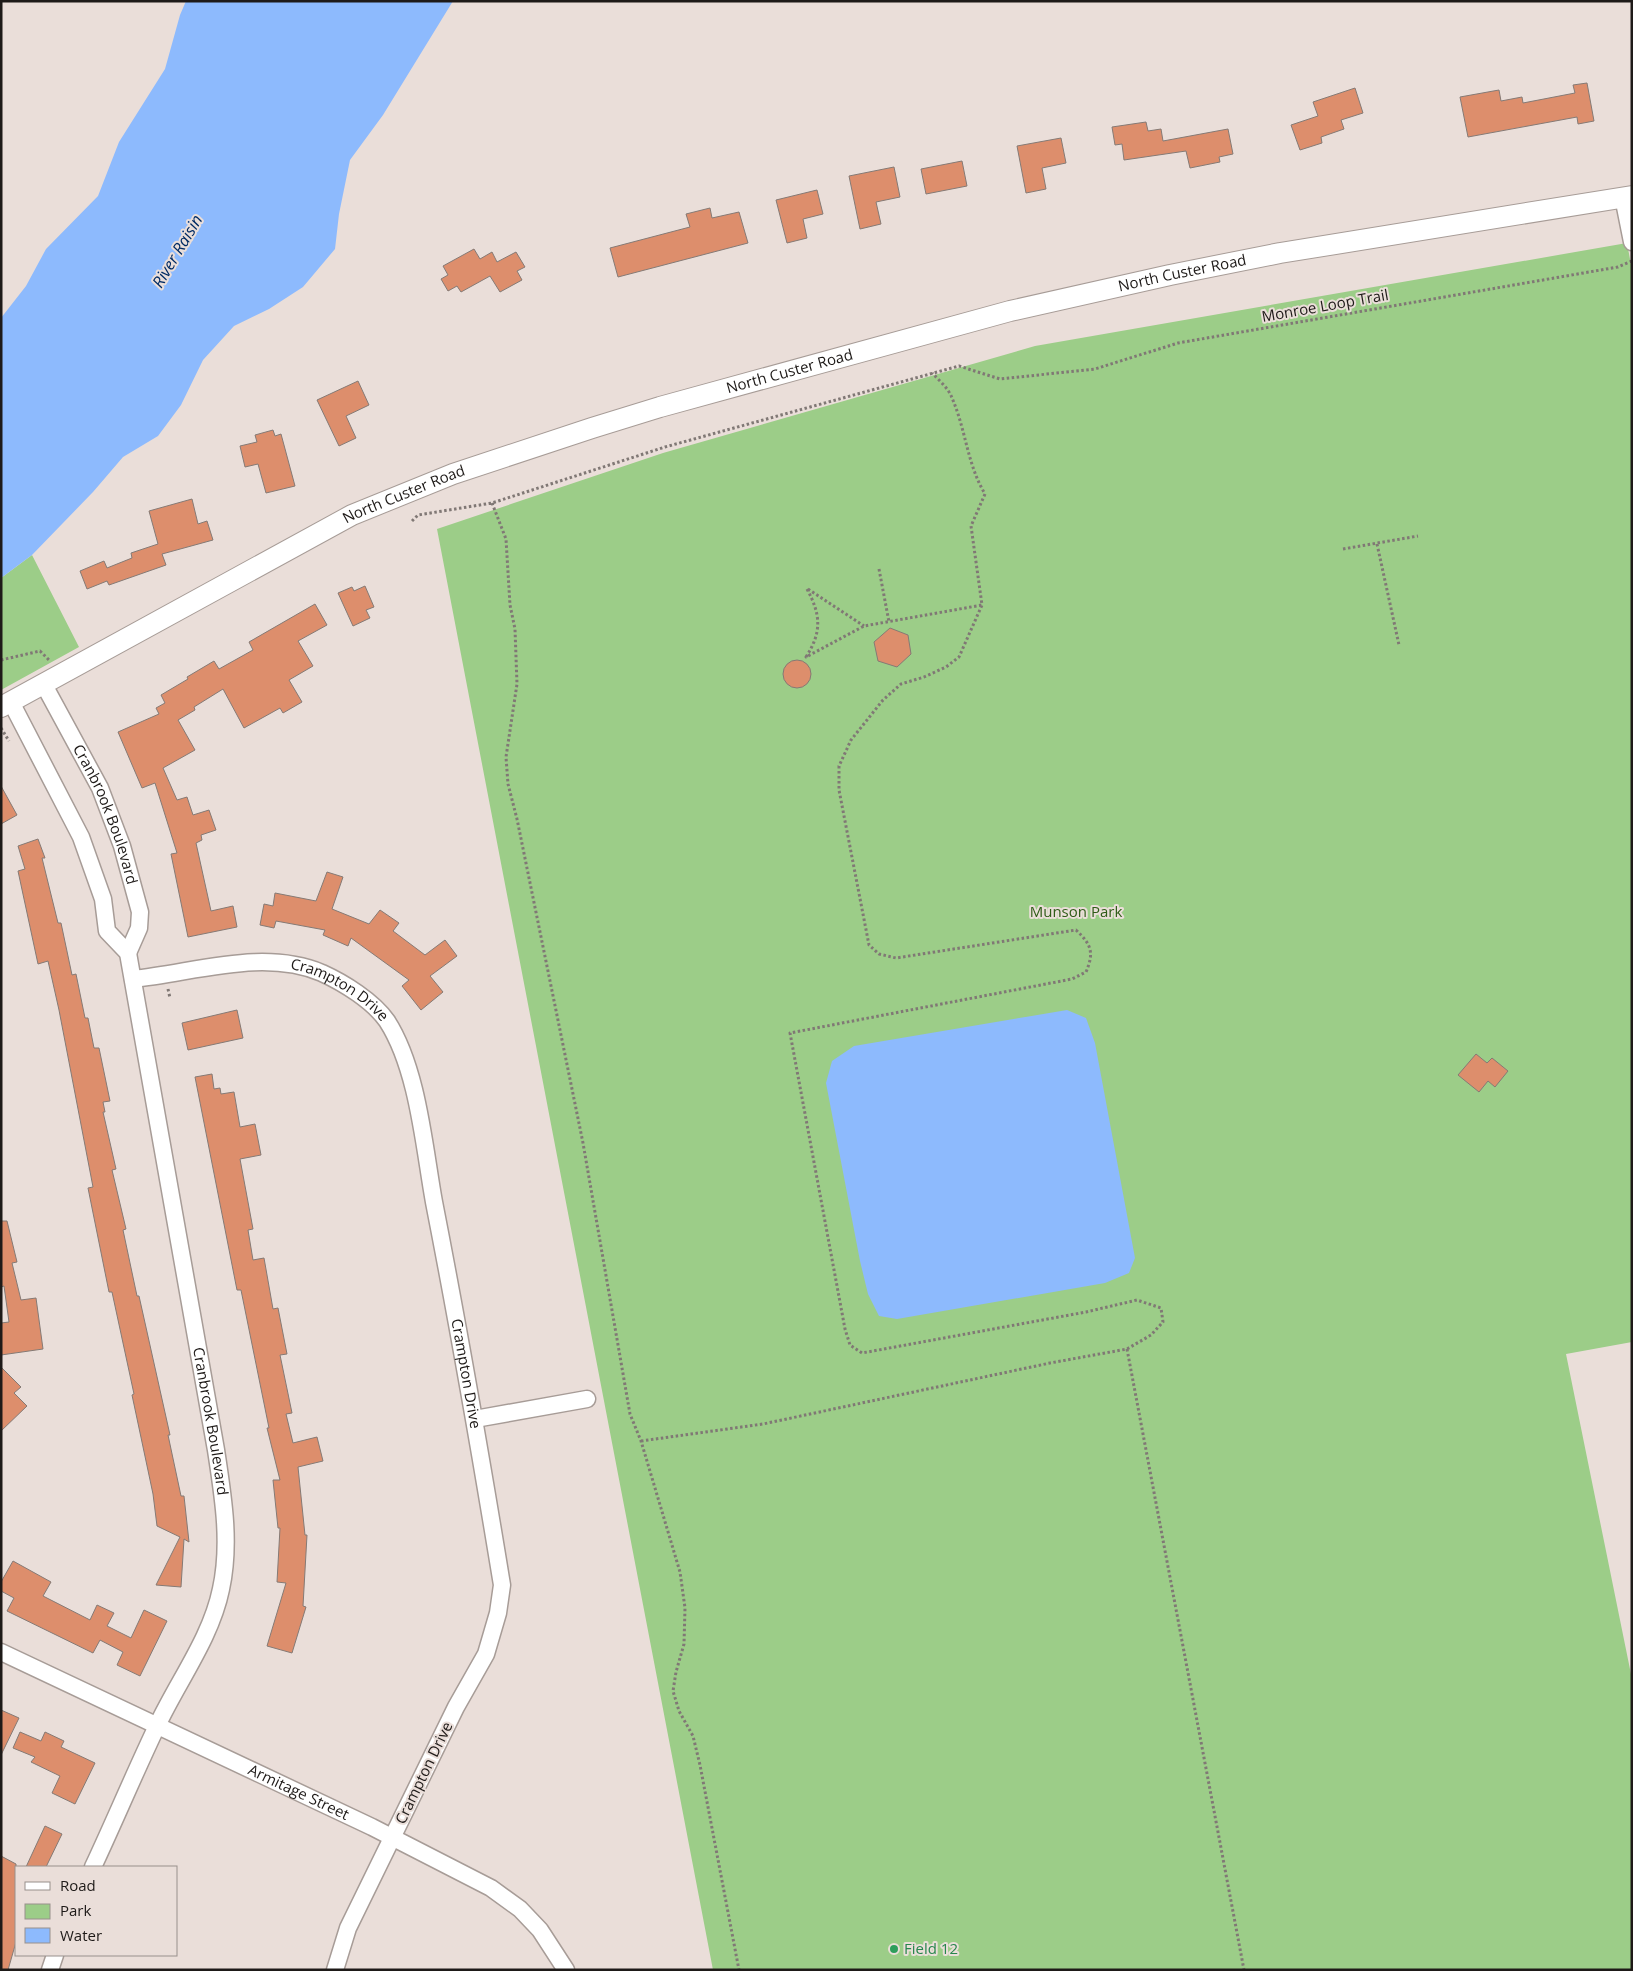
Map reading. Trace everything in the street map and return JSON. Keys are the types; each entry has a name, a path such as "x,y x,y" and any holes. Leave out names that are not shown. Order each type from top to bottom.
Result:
{"street":[{"path":"1627,197 1632,242"},
{"name":"North Custer Road","path":"6,705 352,515 453,474 592,428 660,407 1010,311 1170,275 1280,253 1627,197"},
{"name":"Cranbrook Boulevard","path":"43,683 100,788 122,846 140,912 139,928 128,953"},
{"name":"Cranbrook Boulevard","path":"6,705 81,837 103,899 107,931 128,953 222,1484 227,1544 221,1590 215,1608 197,1650 156,1726 93,1866"},
{"name":"Crampton Drive","path":"133,979 167,976 248,963 286,962 322,973 364,998 386,1020 410,1074 475,1419 502,1585 498,1613 486,1654 456,1707 348,1928 335,1970"},
{"path":"475,1419 587,1399"},
{"name":"Armitage Street","path":"1,1652 393,1837 491,1888 520,1909 540,1930 566,1970"},
{"path":"50,1970 55,1956"}],"path":[{"name":"Monroe Loop Trail","path":"412,521 418,515 492,503 665,447 959,366 1000,379 1095,369 1178,343 1618,267 1632,261"},
{"path":"641,1441 763,1424 1050,1362 1127,1350 1151,1335 1162,1322 1161,1308 1137,1300 1086,1312 862,1353 850,1344 843,1320 790,1032 1072,979 1086,972 1092,958 1087,940 1076,930 896,958 879,954 869,945 839,790 839,766 851,740 883,700 900,684 938,670 959,656 982,605 970,526 985,494 975,478 969,461 952,396 932,373"},
{"path":"492,503 506,539 510,604 515,629 517,658 516,700 506,757 508,784 583,1143 630,1414 641,1441 680,1572 686,1608 684,1644 673,1691 679,1711 693,1736 700,1764 739,1970"},
{"path":"1343,549 1418,536"},
{"path":"1377,544 1399,645"},
{"path":"879,569 889,622"},
{"path":"864,626 807,589 813,600 818,623 817,641 806,657 864,626 982,605"},
{"path":"1,660 40,651 51,662"},
{"path":"1,728 8,741"},
{"path":"168,987 170,998"},
{"path":"1127,1350 1244,1970"}],"green space":[{"name":"Munson Park","path":"1627,243 1632,270 1632,1342 1566,1354 1632,1679 1632,1970 713,1970 437,529 663,453 1035,346"},
{"path":"32,555 79,647 1,690 1,578"}],"water":[{"name":"River Raisin","path":"186,1 453,1 383,115 350,160 339,214 335,249 303,287 269,309 234,326 203,360 181,405 158,436 123,457 93,492 32,555 1,578 1,318 26,286 46,249 98,196 119,142 165,69 180,15"},
{"path":"1067,1010 1086,1018 1095,1043 1135,1258 1129,1273 1105,1283 897,1319 879,1316 868,1294 860,1261 826,1083 832,1061 854,1046"}],"building":[{"path":"1587,83 1594,121 1578,124 1577,117 1468,137 1460,97 1499,90 1501,101 1522,97 1523,103 1575,93 1573,85"},
{"path":"1355,88 1363,113 1341,120 1344,129 1321,137 1322,143 1300,150 1291,125 1318,116 1313,102"},
{"path":"1146,122 1148,131 1161,129 1163,141 1228,129 1233,154 1219,157 1220,162 1190,168 1186,151 1124,160 1122,144 1115,145 1112,127"},
{"path":"1061,138 1066,163 1042,168 1046,189 1026,193 1017,146"},
{"path":"962,161 967,186 926,194 921,169"},
{"path":"894,167 900,197 876,202 881,224 860,229 849,176"},
{"path":"817,190 823,214 803,219 807,238 787,243 776,200"},
{"path":"710,208 712,218 739,212 748,243 618,277 610,248 690,227 686,214"},
{"path":"474,249 480,259 492,252 497,262 516,252 525,267 517,271 522,280 500,292 490,276 461,292 457,286 448,291 441,279 448,275 443,266"},
{"path":"358,381 369,405 346,416 356,438 339,446 317,400"},
{"path":"273,430 275,436 281,434 295,486 266,493 258,464 245,467 240,446 257,442 255,435"},
{"path":"192,499 198,524 207,521 213,540 162,554 166,565 109,585 107,581 87,589 80,571 104,561 107,568 132,558 131,553 158,544 149,511"},
{"path":"365,586 374,607 366,610 370,618 353,626 338,593 352,587 354,591"},
{"path":"315,604 327,625 298,641 313,666 289,680 302,702 283,713 280,708 244,728 223,689 194,707 195,710 178,720 195,750 163,768 177,800 187,797 193,815 209,810 216,830 201,835 202,840 196,843 211,911 233,906 237,927 188,937 171,854 177,853 155,783 142,788 118,732 159,714 156,708 165,703 161,695 188,679 187,677 214,661 219,669 253,650 249,642"},
{"path":"890,628 908,635 911,654 897,667 878,661 874,642"},
{"path":"797,660 807,664 811,674 807,684 797,688 787,684 783,674 787,664"},
{"path":"1,786 17,815 1,824"},
{"path":"38,839 45,858 42,858 58,923 61,923 72,975 76,974 85,1018 88,1018 94,1048 99,1048 110,1101 103,1102 105,1112 103,1112 116,1169 112,1170 126,1229 123,1230 170,1435 168,1435 181,1496 184,1496 189,1542 184,1539 181,1587 156,1585 180,1537 157,1526 153,1494 132,1395 134,1394 112,1292 109,1292 88,1188 93,1187 59,1010 48,961 38,964 18,871 25,869 18,846"},
{"path":"327,872 343,877 332,909 369,924 380,910 399,923 393,931 425,955 445,940 457,956 430,976 443,992 421,1010 402,986 409,980 351,938 348,946 323,935 325,930 276,921 274,928 260,925 264,904 273,906 275,893 316,901"},
{"path":"237,1010 243,1038 188,1050 182,1023"},
{"path":"1476,1054 1487,1063 1492,1058 1508,1071 1495,1087 1488,1081 1479,1092 1458,1075"},
{"path":"212,1074 214,1089 220,1088 221,1094 234,1092 240,1127 255,1124 261,1155 240,1159 253,1229 248,1230 253,1260 264,1258 273,1309 278,1308 287,1354 280,1355 292,1413 286,1414 293,1443 317,1437 323,1461 298,1467 305,1535 307,1535 303,1606 306,1607 292,1653 267,1646 286,1583 277,1582 280,1528 278,1528 273,1480 280,1480 267,1428 269,1428 241,1290 237,1290 195,1077"},
{"path":"1,1221 7,1221 17,1262 12,1263 21,1300 36,1298 43,1349 1,1355 1,1323 9,1322 4,1286 1,1287"},
{"path":"1,1367 21,1387 14,1393 27,1406 1,1431"},
{"path":"13,1561 51,1582 43,1596 90,1620 97,1605 114,1613 107,1626 131,1638 144,1610 167,1621 140,1676 117,1665 123,1652 100,1640 93,1653 7,1611 14,1598 1,1591 1,1582"},
{"path":"1,1710 19,1718 1,1755"},
{"path":"20,1732 41,1741 45,1732 64,1741 61,1747 95,1763 75,1804 52,1793 60,1776 31,1762 35,1757 13,1748"},
{"path":"45,1826 62,1834 46,1866 26,1866"},
{"path":"1,1856 16,1864 16,1866 15,1946 8,1970 1,1970"}],"place":[{"name":"Field 12","path":"894,1949"}]}
